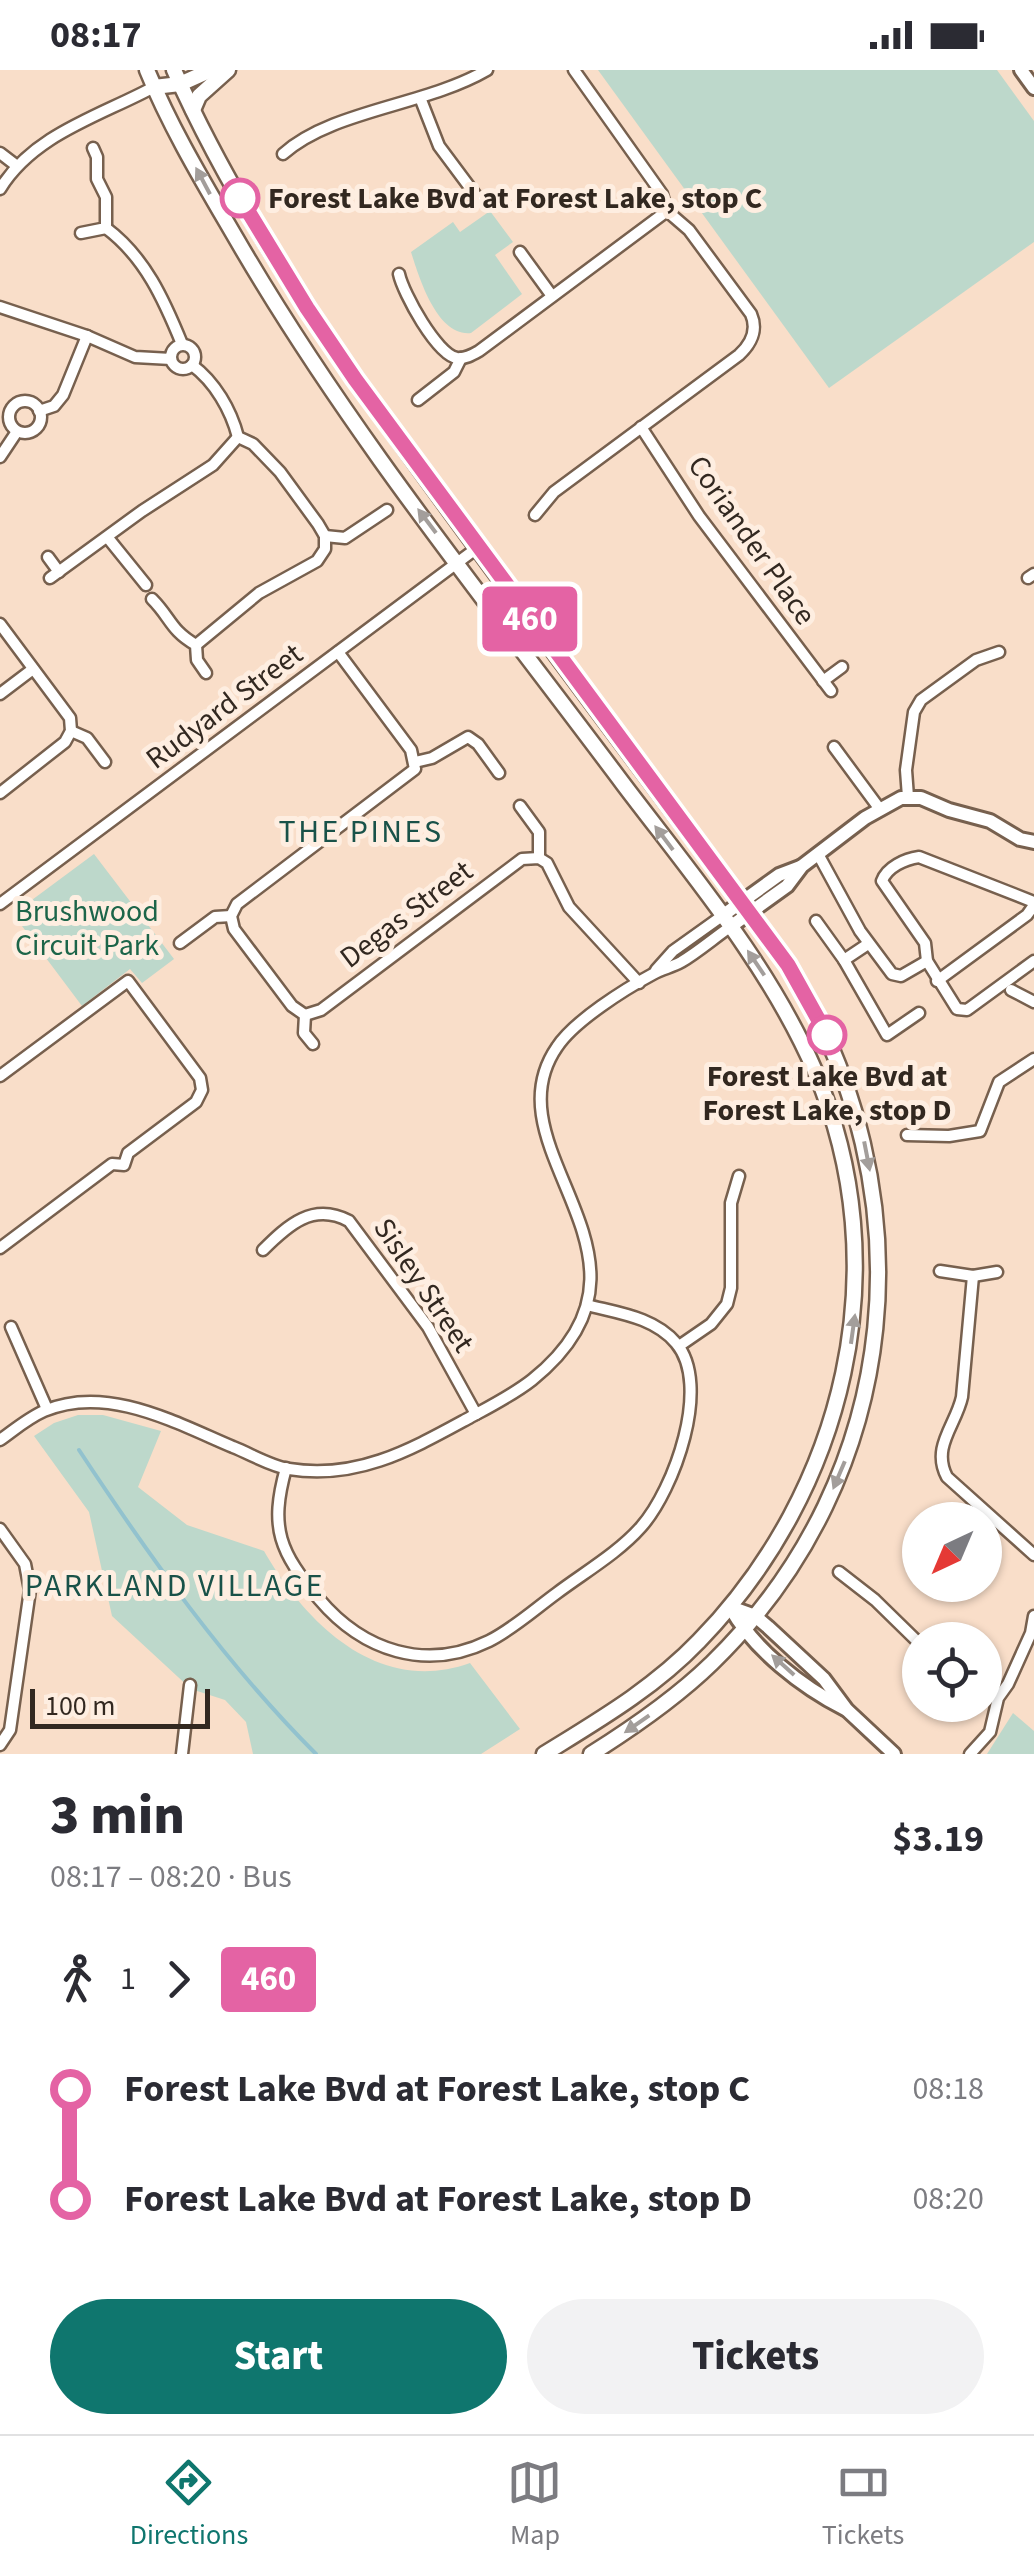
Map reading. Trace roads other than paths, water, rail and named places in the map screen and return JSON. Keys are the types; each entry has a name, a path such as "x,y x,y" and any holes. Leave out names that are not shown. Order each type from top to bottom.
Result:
{"main road":[{"path":"147,70 214,202 279,313 372,447 759,965 816,1073 837,1137 849,1190 856,1308 848,1360 823,1451 795,1510 768,1556 697,1644 644,1690 544,1754"},
{"path":"154,87 178,74 212,70"},
{"path":"193,110 199,96 228,70"},
{"path":"178,74 240,198 307,308 477,548 788,965 829,1039 863,1138 879,1244 876,1334 851,1447 829,1499 800,1552 743,1630 673,1697 590,1754"}],"street":[{"path":"282,154 304,138 338,124 421,100 486,70"},
{"path":"535,515 554,492 739,355 749,344 754,329 750,314 689,230 667,211 662,194 574,70"},
{"path":"1021,70 1034,88"},
{"path":"2,182 60,133 154,87"},
{"path":"421,100 439,146 477,198"},
{"path":"92,148 97,157 97,179 106,197 106,228"},
{"path":"0,152 17,166"},
{"path":"398,274 403,292 442,350 461,358 479,351 667,211"},
{"path":"81,234 106,228"},
{"path":"0,306 135,357 171,358 180,368 192,364 193,349 182,344 140,260 106,228"},
{"path":"520,252 552,296"},
{"path":"39,411 54,406 63,395 87,336"},
{"path":"171,358 172,351 182,344"},
{"path":"418,400 454,372 461,358"},
{"path":"192,364 207,376 233,419 238,438"},
{"path":"22,400 30,401 39,411 37,426 31,432 16,433 10,418 14,406 22,400"},
{"name":"Coriander Place","path":"641,427 699,516 827,686 842,667"},
{"path":"0,458 16,433"},
{"path":"196,645 259,594 316,561 324,548 324,536 280,472 253,444 238,438"},
{"path":"48,557 54,575 212,465 238,438"},
{"path":"324,536 345,538 387,510"},
{"path":"108,538 146,586"},
{"name":"Rudyard Street","path":"0,904 477,548"},
{"path":"152,599 175,633 196,645"},
{"path":"0,624 70,718 71,731 65,742 0,793"},
{"path":"196,645 197,660 206,673"},
{"path":"313,1044 304,1032 305,1015 292,1006 245,944 231,916 237,904 411,774 415,762 411,750 338,652"},
{"path":"908,797 907,752 914,712 921,700 976,660 999,652"},
{"path":"0,694 34,669"},
{"path":"71,731 86,738 105,762"},
{"path":"415,762 432,758 468,737 478,744 499,773"},
{"path":"834,747 879,808"},
{"path":"0,1440 47,1410 106,1402 134,1408 286,1468 331,1472 374,1464 408,1451 476,1414 532,1380 554,1360 586,1305 588,1250 581,1218 538,1116 540,1090 555,1049 572,1029 652,975 673,951 787,886 802,866 879,808 908,797 976,816 1034,842"},
{"path":"520,806 539,832 539,858 547,863 569,907 640,983"},
{"path":"818,854 868,944 895,976 927,961"},
{"name":"Degas Street","path":"305,1015 321,1010 522,859 539,858"},
{"path":"937,980 1027,915 1034,904 926,858 913,858 894,866 882,878 882,886 925,943 927,961 937,980 954,1006 964,1011 1034,961"},
{"path":"180,943 215,918 231,916"},
{"path":"816,921 887,1034 919,1013"},
{"path":"844,960 868,944"},
{"path":"0,1076 128,981 200,1078 202,1090 196,1102 128,1153 124,1165 112,1164 0,1248"},
{"path":"1011,990 1034,1002"},
{"path":"907,1136 980,1131 998,1082 1034,1060"},
{"path":"679,1346 711,1324 726,1304 730,1288 731,1203 739,1176"},
{"name":"Sisley Street","path":"263,1250 283,1230 312,1214 337,1215 349,1222 428,1327 476,1414"},
{"path":"940,1271 973,1276 997,1272"},
{"path":"973,1276 962,1398 941,1452 942,1466 947,1477 1034,1555"},
{"path":"286,1468 276,1517 279,1540 290,1563 344,1626 380,1648 410,1656 439,1656 492,1640 619,1548 656,1508 668,1484 691,1398 692,1380 679,1346 646,1321 586,1305"},
{"path":"10,1327 47,1410"},
{"path":"0,1529 25,1564 30,1590 10,1730 0,1745"},
{"path":"839,1572 902,1626"},
{"path":"730,1607 754,1616 824,1679 847,1710 894,1754"},
{"path":"730,1607 743,1630 814,1693 847,1710"},
{"path":"1002,1692 1031,1633 1034,1616"},
{"path":"182,1754 190,1685"},
{"path":"970,1754 990,1732 992,1722"}],"waterway":[{"path":"79,1450 190,1608 250,1683 316,1754"}],"place":[{"name":"Forest Lake Bvd at Forest Lake, stop C","path":"240,198"},
{"name":"Forest Lake Bvd at Forest Lake, stop D","path":"827,1035"}],"district":[{"name":"THE PINES","path":"361,831"},
{"name":"PARKLAND VILLAGE","path":"175,1585"}],"park label":[{"name":"Brushwood Circuit Park","path":"87,928"}]}
